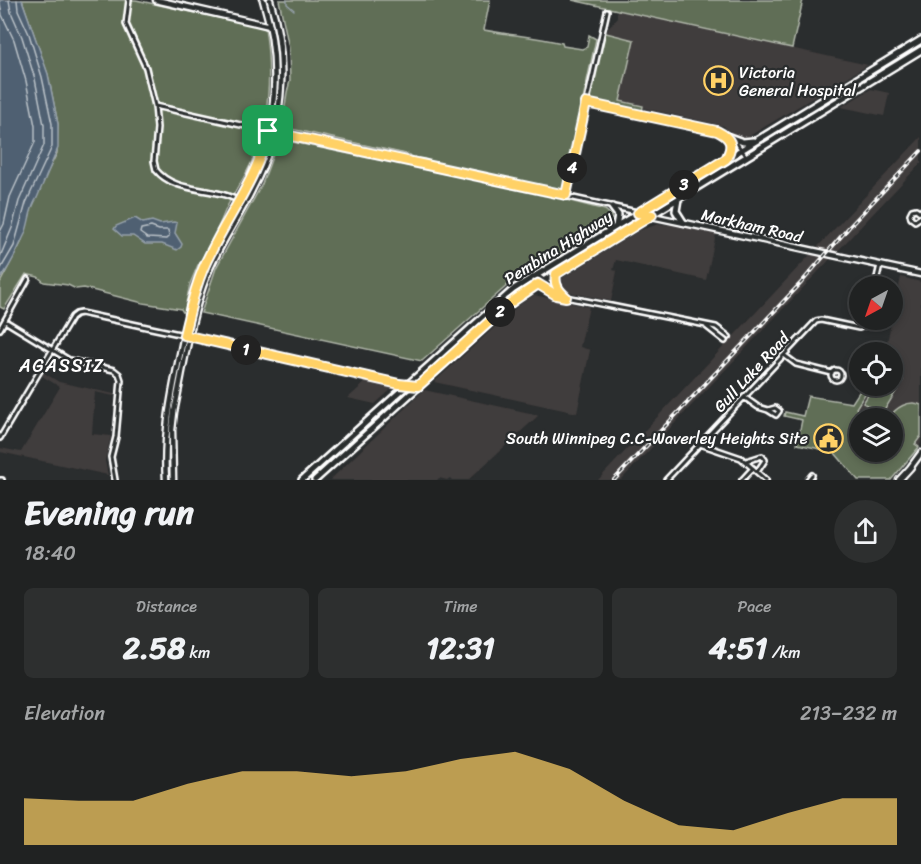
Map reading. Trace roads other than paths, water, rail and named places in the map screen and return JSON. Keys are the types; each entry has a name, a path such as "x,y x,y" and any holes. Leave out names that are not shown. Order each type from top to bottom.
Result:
{"main road":[{"path":"156,0 270,26"},
{"path":"172,480 174,412 194,295 202,272 272,132 275,78 270,26 264,0"},
{"path":"166,480 167,423 187,336 209,270 259,177 280,99 281,67 277,27 270,0"},
{"name":"Pembina Highway","path":"302,480 504,296 921,39"},
{"name":"Pembina Highway","path":"315,480 510,303 921,50"},
{"path":"799,114 803,123"},
{"path":"729,136 743,142 757,140"},
{"path":"726,159 731,147 729,136"},
{"path":"678,200 676,211 683,222"},
{"path":"612,207 618,215 616,227"},
{"name":"Markham Road","path":"638,213 921,274"},
{"path":"556,274 555,281 559,291"},
{"path":"899,480 921,453"}],"street":[{"path":"129,0 126,24 146,68 155,106 157,128 154,165 159,174 171,183 220,192 239,201"},
{"path":"566,195 607,11"},
{"path":"586,103 729,136 747,157"},
{"name":"Markham Road","path":"155,106 566,195 638,213"},
{"path":"878,276 880,266"},
{"path":"537,275 566,297"},
{"path":"0,329 28,279"},
{"path":"529,280 556,295 720,328 729,337"},
{"path":"0,438 72,317 81,313 418,386"},
{"path":"5,321 74,362 114,370 119,374 121,380 116,437 111,458 114,480"},
{"name":"Gull Lake Road","path":"666,480 816,321 849,326"},
{"path":"705,326 725,341"},
{"path":"784,355 796,364 832,373"},
{"path":"744,397 758,407 768,410"},
{"path":"700,444 727,452 746,461 766,480"},
{"path":"746,461 762,456 765,460 757,472"},
{"path":"742,480 753,468"},
{"path":"808,480 813,475"}],"water":[{"path":"0,0 22,0 48,74 58,124 58,148 32,207 25,234 11,263 0,279"},
{"path":"135,218 143,223 152,221 160,224 177,223 175,233 182,244 181,247 177,250 162,244 145,244 133,236 122,236 114,229"}],"waterway":[{"path":"287,0 287,4 294,10"}],"railway":[{"path":"614,480 801,283 850,226 921,151"}],"place":[{"name":"Victoria General Hospital","path":"718,81"},
{"name":"South Winnipeg C.C-Waverley Heights Site","path":"829,438"}],"district":[{"name":"AGASSIZ","path":"62,366"}]}
